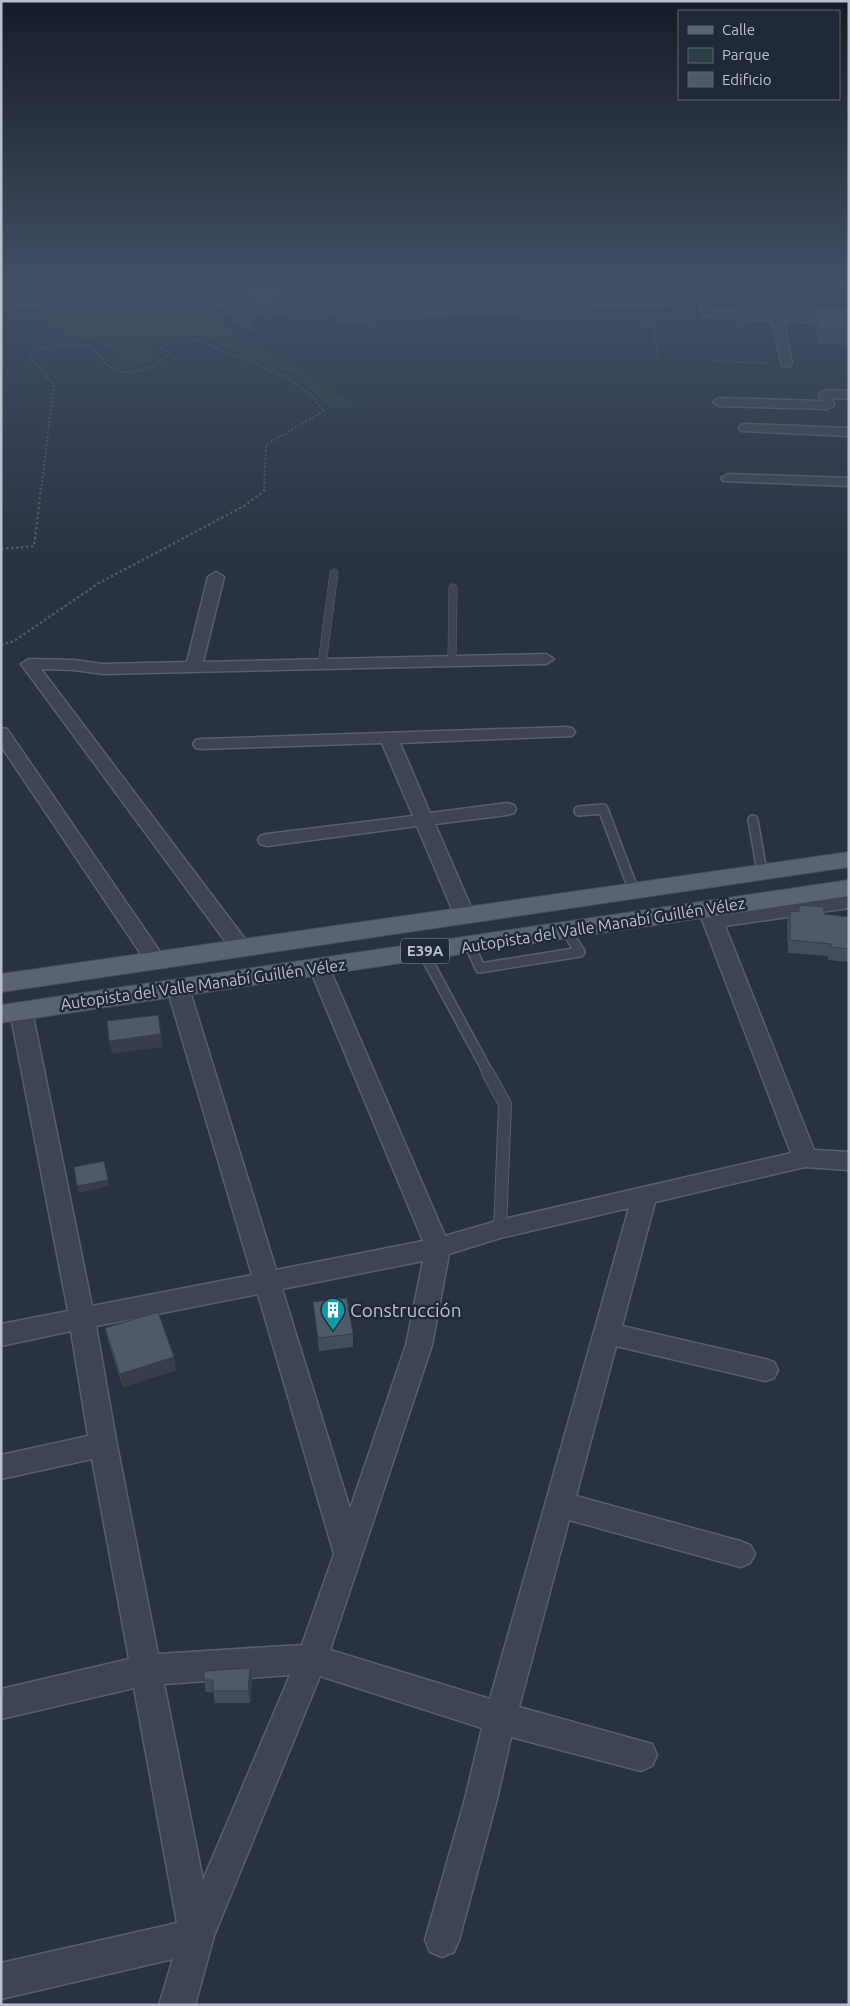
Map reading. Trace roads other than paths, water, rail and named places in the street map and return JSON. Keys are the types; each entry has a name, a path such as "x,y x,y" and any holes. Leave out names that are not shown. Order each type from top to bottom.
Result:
{"main road":[{"name":"Autopista del Valle Manabí Guillén Vélez","path":"1,984 464,914 849,859"},
{"name":"Autopista del Valle Manabí Guillén Vélez","path":"11,1012 566,930 717,912 849,888"},
{"path":"73,973 77,1003"}],"street":[{"path":"719,402 828,406 826,394 849,395"},
{"path":"746,428 849,432"},
{"path":"728,478 849,482"},
{"path":"194,667 216,577"},
{"path":"242,948 29,664 74,665 103,669 546,659"},
{"path":"202,744 566,732"},
{"path":"1,733 156,961"},
{"path":"389,738 464,914"},
{"path":"266,840 507,809"},
{"path":"782,912 849,902"},
{"path":"805,1158 717,912 782,912 849,918"},
{"path":"176,2005 197,1936 312,1659 350,1554 420,1345 438,1248 319,967"},
{"path":"178,988 350,1554"},
{"path":"11,1012 82,1318 103,1445 197,1936"},
{"path":"1,1335 438,1248 500,1229 805,1158 849,1162"},
{"path":"442,1940 558,1504 645,1195"},
{"path":"607,1333 765,1370"},
{"path":"1,1467 103,1445"},
{"path":"558,1504 740,1554"},
{"path":"1,1704 145,1670 312,1659 500,1718 641,1755"},
{"path":"1,1981 197,1936"}],"lane":[{"path":"322,664 334,573"},
{"path":"452,661 453,588"},
{"path":"580,810 604,809 634,891"},
{"path":"753,820 762,872"},
{"path":"423,952 505,1104 500,1229"}],"place":[{"name":"Construcción","path":"333,1331"}]}
